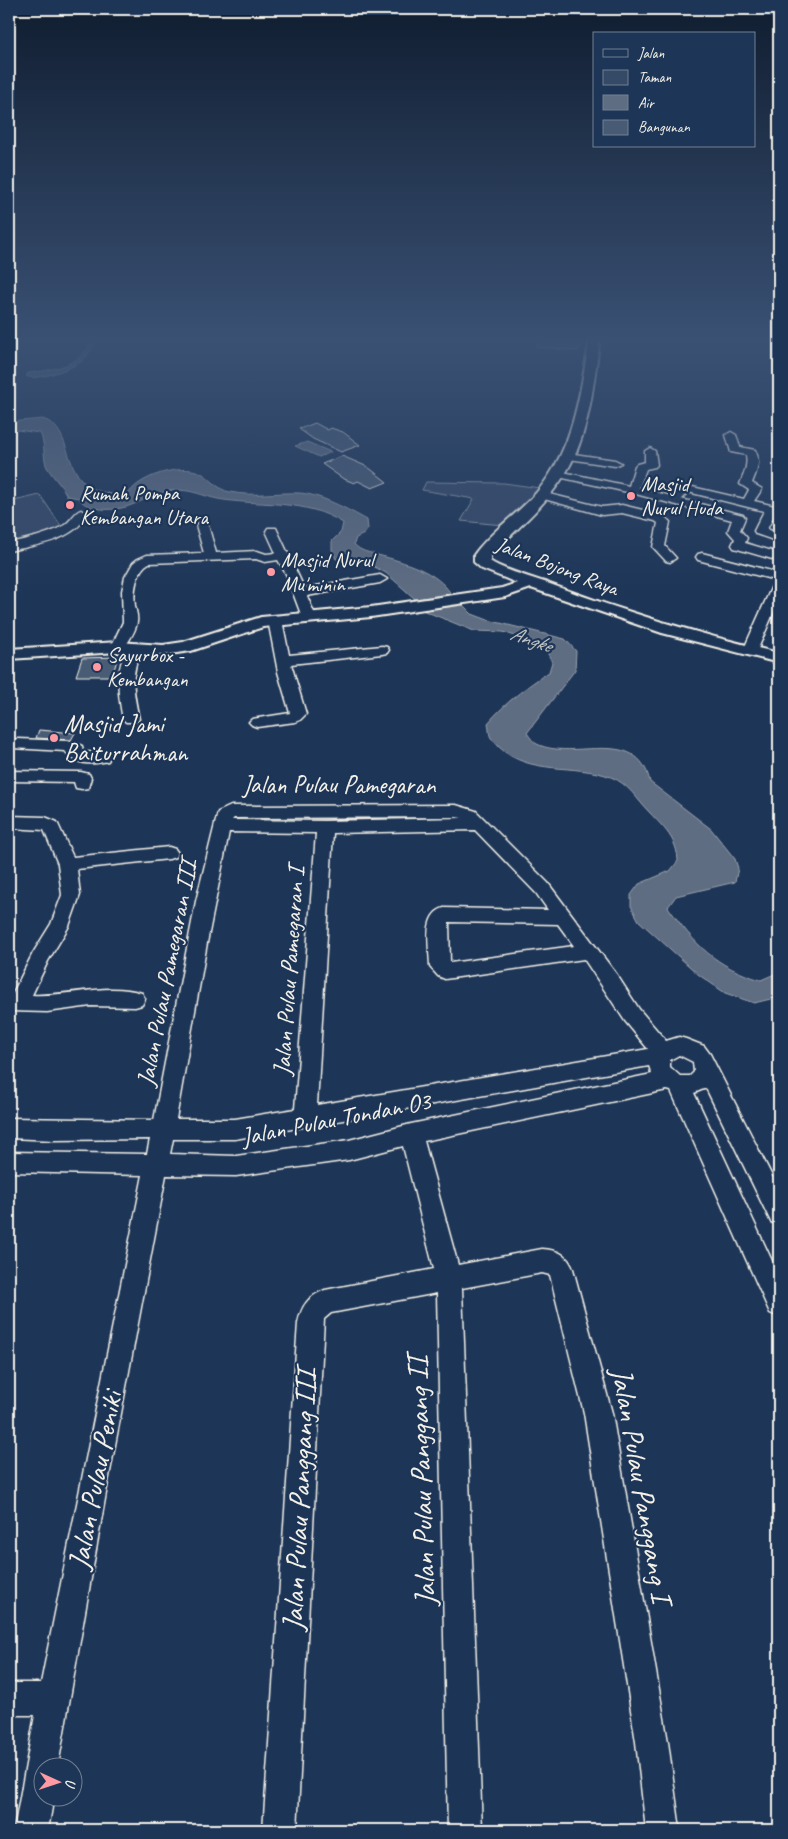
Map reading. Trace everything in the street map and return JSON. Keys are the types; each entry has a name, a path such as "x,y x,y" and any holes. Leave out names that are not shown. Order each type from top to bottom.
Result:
{"street":[{"name":"Jalan Bojong Raya","path":"578,424 568,456 558,474 541,495 480,558 487,566 639,620 779,658"},
{"path":"731,435 734,450 751,452 753,458 754,464 746,484 756,490 747,503"},
{"path":"633,490 642,466 651,465 650,451"},
{"path":"568,456 615,463"},
{"path":"558,474 633,490 739,518 734,531 741,538 738,545 779,557"},
{"path":"674,500 683,490 688,489 775,510 760,530 779,538"},
{"path":"541,495 602,511 616,508 659,518 664,522 659,547 670,558"},
{"path":"9,547 64,532 78,523 81,514"},
{"path":"202,525 205,541 212,558"},
{"path":"272,531 310,617"},
{"path":"132,720 124,685 130,620 128,594 135,570 141,561 156,558 212,558 257,555 265,558 284,557"},
{"path":"702,557 779,577"},
{"path":"301,593 380,579"},
{"path":"10,655 126,648 156,651 185,647 247,626 276,620 371,612 505,592 532,583"},
{"path":"750,651 779,586"},
{"path":"257,722 298,715 283,660 276,620"},
{"path":"283,660 382,650"},
{"path":"82,784 82,777 9,777 13,743 68,746 76,750 75,754 78,757 102,757"},
{"name":"Jalan Pulau Pamegaran","path":"479,824 325,827 222,826 226,814 245,812 456,811 470,815 479,824 542,888 610,980 632,1016 660,1054"},
{"path":"9,822 50,824 67,864 71,895 60,926 13,1003 47,1004 91,998 135,999"},
{"name":"Jalan Pulau Pamegaran III","path":"164,1130 198,940 222,826"},
{"name":"Jalan Pulau Pamegaran I","path":"305,1118 325,827"},
{"path":"67,864 169,853"},
{"path":"563,917 444,915 438,922 440,967 445,971 589,951"},
{"path":"779,1214 703,1060 697,1053 688,1048 670,1047 660,1054 659,1069 674,1082 698,1121 779,1304"},
{"name":"Jalan Pulau Tondan O3","path":"9,1128 54,1130 235,1129 660,1054"},
{"path":"674,1082 692,1085 702,1079 706,1068"},
{"name":"Jalan Pulau Tondan O3","path":"9,1162 236,1166 349,1150 411,1134 674,1082"},
{"name":"Jalan Pulau Peniki","path":"31,1830 53,1699 164,1130"},
{"name":"Jalan Pulau Panggang II","path":"411,1134 449,1279 465,1830"},
{"name":"Jalan Pulau Panggang I","path":"449,1279 542,1260 554,1262 561,1268 598,1413 651,1732 663,1830"},
{"name":"Jalan Pulau Panggang III","path":"280,1830 312,1312 320,1304 330,1301 449,1279"},
{"path":"9,1699 53,1699"}],"green space":[{"path":"426,482 504,483 540,488 503,525 461,521 474,499 422,490"},
{"path":"40,495 64,530 9,543 9,502"}],"water":[{"path":"9,424 53,424 60,433 78,476 87,485 99,491 114,494 129,493 142,481 161,473 191,470 199,472 225,491 247,494 299,493 316,496 367,520 368,529 364,534 356,538 354,544 359,549 419,568 437,579 451,594 415,599 386,573 365,562 336,559 332,550 332,541 341,532 343,523 329,515 314,510 285,505 216,499 181,490 164,492 129,506 116,509 88,506 79,498 67,496 50,472 46,465 40,433 9,429"},
{"path":"307,442 331,452 319,457 295,446"},
{"name":"Angke","path":"463,605 472,614 488,620 565,639 576,651 575,670 527,733 537,744 552,748 569,750 603,748 619,750 632,755 643,765 650,782 711,829 735,859 738,868 735,882 676,896 668,907 697,943 719,961 745,975 761,980 779,972 779,997 754,1003 725,993 699,975 639,921 631,906 631,895 639,884 670,871 678,861 675,846 669,834 628,788 611,777 597,773 538,766 524,762 511,756 492,739 488,723 517,695 549,672 552,662 546,650 536,643 503,632 474,631 422,610"}],"building":[{"path":"317,424 328,430 331,428 343,432 360,445 341,452 313,439 299,429"},
{"path":"342,456 368,467 387,482 372,488 358,481 354,483 342,478 322,464"},
{"name":"Sayurbox - Kembangan","path":"118,657 112,676 76,676 82,658"},
{"path":"39,730 75,733 71,740 36,738"}],"place":[{"name":"Masjid Nurul Huda","path":"631,496"},
{"name":"Rumah Pompa Kembangan Utara","path":"70,505"},
{"name":"Masjid Nurul Mu'minin","path":"271,572"},
{"name":"Sayurbox - Kembangan","path":"97,667"},
{"name":"Masjid Jami Baiturrahman","path":"54,738"}]}
